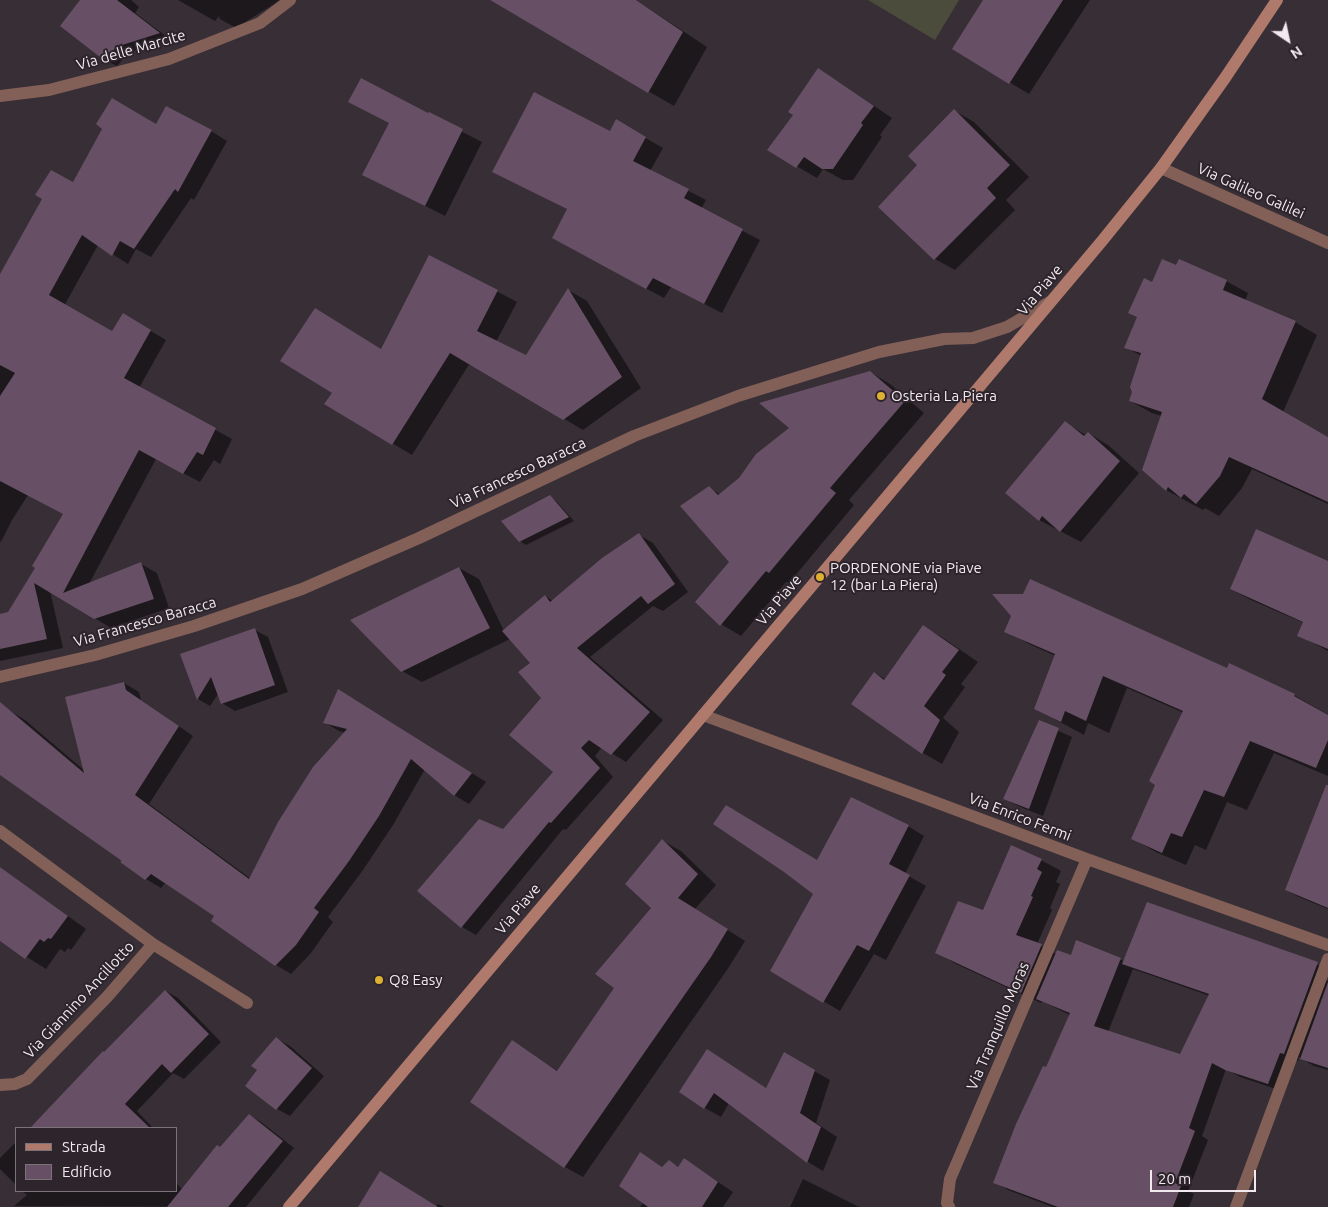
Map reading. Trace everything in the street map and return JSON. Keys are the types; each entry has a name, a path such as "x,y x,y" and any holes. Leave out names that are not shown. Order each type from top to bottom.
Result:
{"street":[{"name":"Via delle Marcite","path":"0,96 49,90 169,59 260,23 290,0"},
{"name":"Via Piave","path":"289,1207 1161,168 1225,78 1277,0"},
{"name":"Via Galileo Galilei","path":"1161,168 1328,242"},
{"name":"Via Francesco Baracca","path":"0,677 95,655 194,626 302,589 419,538 634,436 738,396 879,352 944,340 973,338 1007,327 1050,302"},
{"name":"Via Enrico Fermi","path":"703,716 1086,859 1328,946"},
{"name":"Via Giannino Ancillotto","path":"0,831 153,944 247,1003"},
{"name":"Via Tranquillo Moras","path":"949,1207 947,1203 950,1178 1086,859"},
{"name":"Via Giannino Ancillotto","path":"0,1085 15,1084 27,1079 107,997 153,944"},
{"path":"1236,1207 1328,959"}],"green space":[{"path":"868,0 959,0 935,40"}],"building":[{"path":"80,0 117,0 160,33 116,47 105,61 60,26"},
{"path":"490,0 636,0 683,32 648,93"},
{"path":"983,0 1063,0 1009,84 952,49"},
{"path":"818,68 874,106 861,123 863,125 833,169 822,169 804,157 796,168 767,150 793,115 788,112"},
{"path":"361,78 463,129 425,206 362,175 389,123 348,102"},
{"path":"534,92 610,131 616,119 646,137 633,161 689,189 684,198 743,229 704,304 653,278 646,289 552,238 567,209 492,172"},
{"path":"112,98 156,124 166,106 212,130 178,192 175,189 134,249 120,241 112,256 82,235 49,295 112,331 123,313 151,330 124,378 216,428 203,455 197,452 183,474 139,450 63,593 141,562 154,599 94,619 34,583 47,639 0,649 0,614 8,612 35,568 32,566 63,514 0,481 0,396 15,373 0,365 0,274 42,199 35,195 51,170 73,182 102,129 96,124"},
{"path":"954,109 1010,165 987,188 996,198 934,260 878,207 917,165 908,156"},
{"path":"429,255 498,290 477,331 526,355 568,288 622,377 563,420 450,353 392,445 324,404 332,393 280,361 315,308 381,349"},
{"path":"1162,259 1176,265 1179,259 1227,280 1223,290 1296,321 1262,399 1328,437 1328,502 1229,457 1220,476 1196,504 1184,494 1181,498 1168,487 1166,491 1142,470 1162,412 1129,401 1132,392 1130,387 1141,353 1124,348 1137,317 1128,313 1144,278 1152,282"},
{"path":"870,371 905,401 830,488 836,493 769,573 766,571 720,626 695,602 729,562 680,506 709,486 718,495 739,478 756,454 789,428 759,403"},
{"path":"1065,421 1084,436 1088,432 1120,461 1060,532 1042,516 1039,521 1005,493"},
{"path":"550,495 569,517 519,542 501,521"},
{"path":"1256,529 1328,561 1328,649 1297,636 1303,622 1230,589"},
{"path":"639,533 675,584 648,604 641,596 577,648 650,712 611,755 589,740 581,748 600,768 551,823 549,822 461,928 417,891 479,819 503,829 553,772 509,735 541,698 518,672 530,663 502,631 545,595 550,602 602,558"},
{"path":"459,567 490,628 401,672 350,620"},
{"path":"1030,579 1227,668 1229,663 1295,694 1294,696 1328,715 1328,740 1316,768 1250,741 1224,797 1204,790 1182,837 1171,833 1162,853 1131,839 1155,785 1149,781 1183,711 1103,676 1086,721 1065,711 1061,722 1034,709 1055,654 1004,632 1011,616 992,594 1023,594"},
{"path":"923,625 959,650 942,672 946,675 924,706 940,720 922,754 851,704 874,672 884,680"},
{"path":"255,628 275,685 221,704 211,677 197,700 180,654"},
{"path":"124,682 126,690 179,726 135,795 249,879 278,822 313,767 347,729 323,723 338,689 472,773 454,796 411,759 379,816 314,908 319,912 296,945 275,966 211,921 214,916 151,874 145,880 120,862 122,861 0,775 0,702 84,773 65,697"},
{"path":"1039,720 1059,728 1029,809 1003,799"},
{"path":"1326,785 1328,785 1328,908 1285,890"},
{"path":"851,797 909,825 889,864 910,875 869,951 857,945 823,1003 770,971 813,894 713,824 726,805 817,860"},
{"path":"662,839 698,874 678,898 728,929 711,957 564,1168 470,1102 512,1040 557,1071 614,988 595,974 651,908 625,884"},
{"path":"1011,845 1042,859 1037,869 1042,872 1016,935 1042,944 1021,993 935,953 958,901 983,910"},
{"path":"0,867 68,916 51,939 48,938 44,942 40,939 25,959 0,941"},
{"path":"1147,902 1318,962 1284,1054 1280,1053 1268,1084 1225,1070 1212,1063 1189,1128 1195,1131 1175,1183 1181,1186 1173,1207 1058,1207 993,1183 1016,1124 1043,1066 1046,1067 1070,1013 1036,999 1057,950 1071,955 1076,940 1121,958 1094,1026 1180,1054 1209,994 1122,964"},
{"path":"1328,982 1328,1068 1300,1059"},
{"path":"165,990 209,1034 171,1073 162,1064 125,1104 149,1127 31,1127"},
{"path":"276,1037 312,1068 276,1110 245,1086 257,1070 251,1066"},
{"path":"707,1049 766,1088 784,1052 815,1070 800,1113 821,1127 807,1163 714,1093 704,1109 679,1092"},
{"path":"249,1114 283,1141 228,1207 167,1207 217,1145 220,1147"},
{"path":"640,1152 662,1167 669,1160 678,1167 684,1158 718,1182 702,1207 648,1207 619,1186"},
{"path":"380,1171 438,1207 358,1207"}],"place":[{"name":"Osteria La Piera","path":"881,396"},
{"name":"PORDENONE via Piave 12 (bar La Piera)","path":"820,577"},
{"name":"Q8 Easy","path":"379,980"}]}
